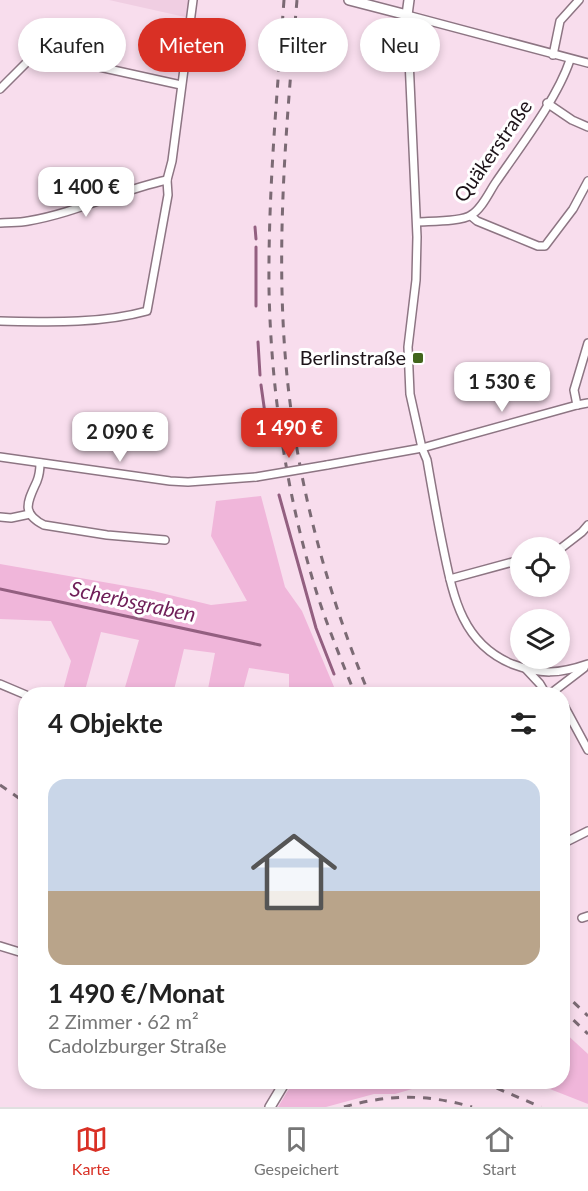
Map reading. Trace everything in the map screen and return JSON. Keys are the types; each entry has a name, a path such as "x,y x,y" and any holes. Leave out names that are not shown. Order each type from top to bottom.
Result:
{"street":[{"path":"0,321 63,321 119,317 147,311 168,195 167,180 172,161 193,0"},
{"path":"349,0 588,63"},
{"path":"409,0 407,55 417,222 416,280 408,347 410,394 422,448 427,460 456,605 472,633 481,643 510,663"},
{"path":"553,55 560,21 579,0"},
{"path":"0,89 36,53 181,85"},
{"name":"Quäkerstraße","path":"417,222 471,216 547,104 566,73 570,60"},
{"path":"547,104 588,127"},
{"path":"0,223 26,222 167,180"},
{"path":"471,216 477,221 538,246 545,246 573,209 588,181"},
{"path":"577,405 574,390 588,343"},
{"path":"0,457 170,481 240,479 422,448 588,403"},
{"path":"40,463 38,479 28,503 30,514 44,525 107,535 165,540"},
{"path":"0,517 10,518 30,514"},
{"path":"570,541 588,525"},
{"path":"450,579 510,563"},
{"path":"526,669 566,672 588,664"},
{"path":"560,687 588,664"},
{"path":"526,669 544,687"},
{"path":"0,684 18,692"},
{"path":"570,717 588,750"},
{"path":"570,840 588,831"},
{"path":"0,946 18,952"},
{"path":"270,1107 281,1089"}],"shaded area":[{"path":"109,0 196,0 194,18"},
{"path":"261,496 285,587 302,611 334,687 289,687 289,674 249,668 244,687 208,687 215,653 184,649 175,687 125,687 139,640 101,632 86,687 64,687 71,661 51,621 0,619 0,564 149,590 211,605 247,601 211,536 216,501"},
{"path":"570,1037 588,1054 588,1104 550,1089 570,1089"},
{"path":"289,1089 412,1089 395,1094 374,1094 326,1107 278,1107"}],"waterway":[{"path":"255,227 256,239"},
{"path":"256,247 256,306"},
{"path":"258,342 260,375"},
{"path":"261,385 269,442"},
{"path":"279,495 316,628 334,674"},
{"name":"Scherbsgraben","path":"0,589 260,645"}],"railway":[{"path":"284,0 270,217 269,289 273,367 289,484 307,560 331,634 352,687"},
{"path":"297,0 286,132 282,220 283,309 289,397 304,484 325,569 366,687"},
{"path":"0,785 18,797"},
{"path":"570,999 588,1016"},
{"path":"570,1017 588,1034"},
{"path":"499,1089 541,1107"},
{"path":"344,1107 377,1100 408,1097 439,1100 472,1107"}],"place":[{"name":"Berlinstraße","path":"418,358"}]}
